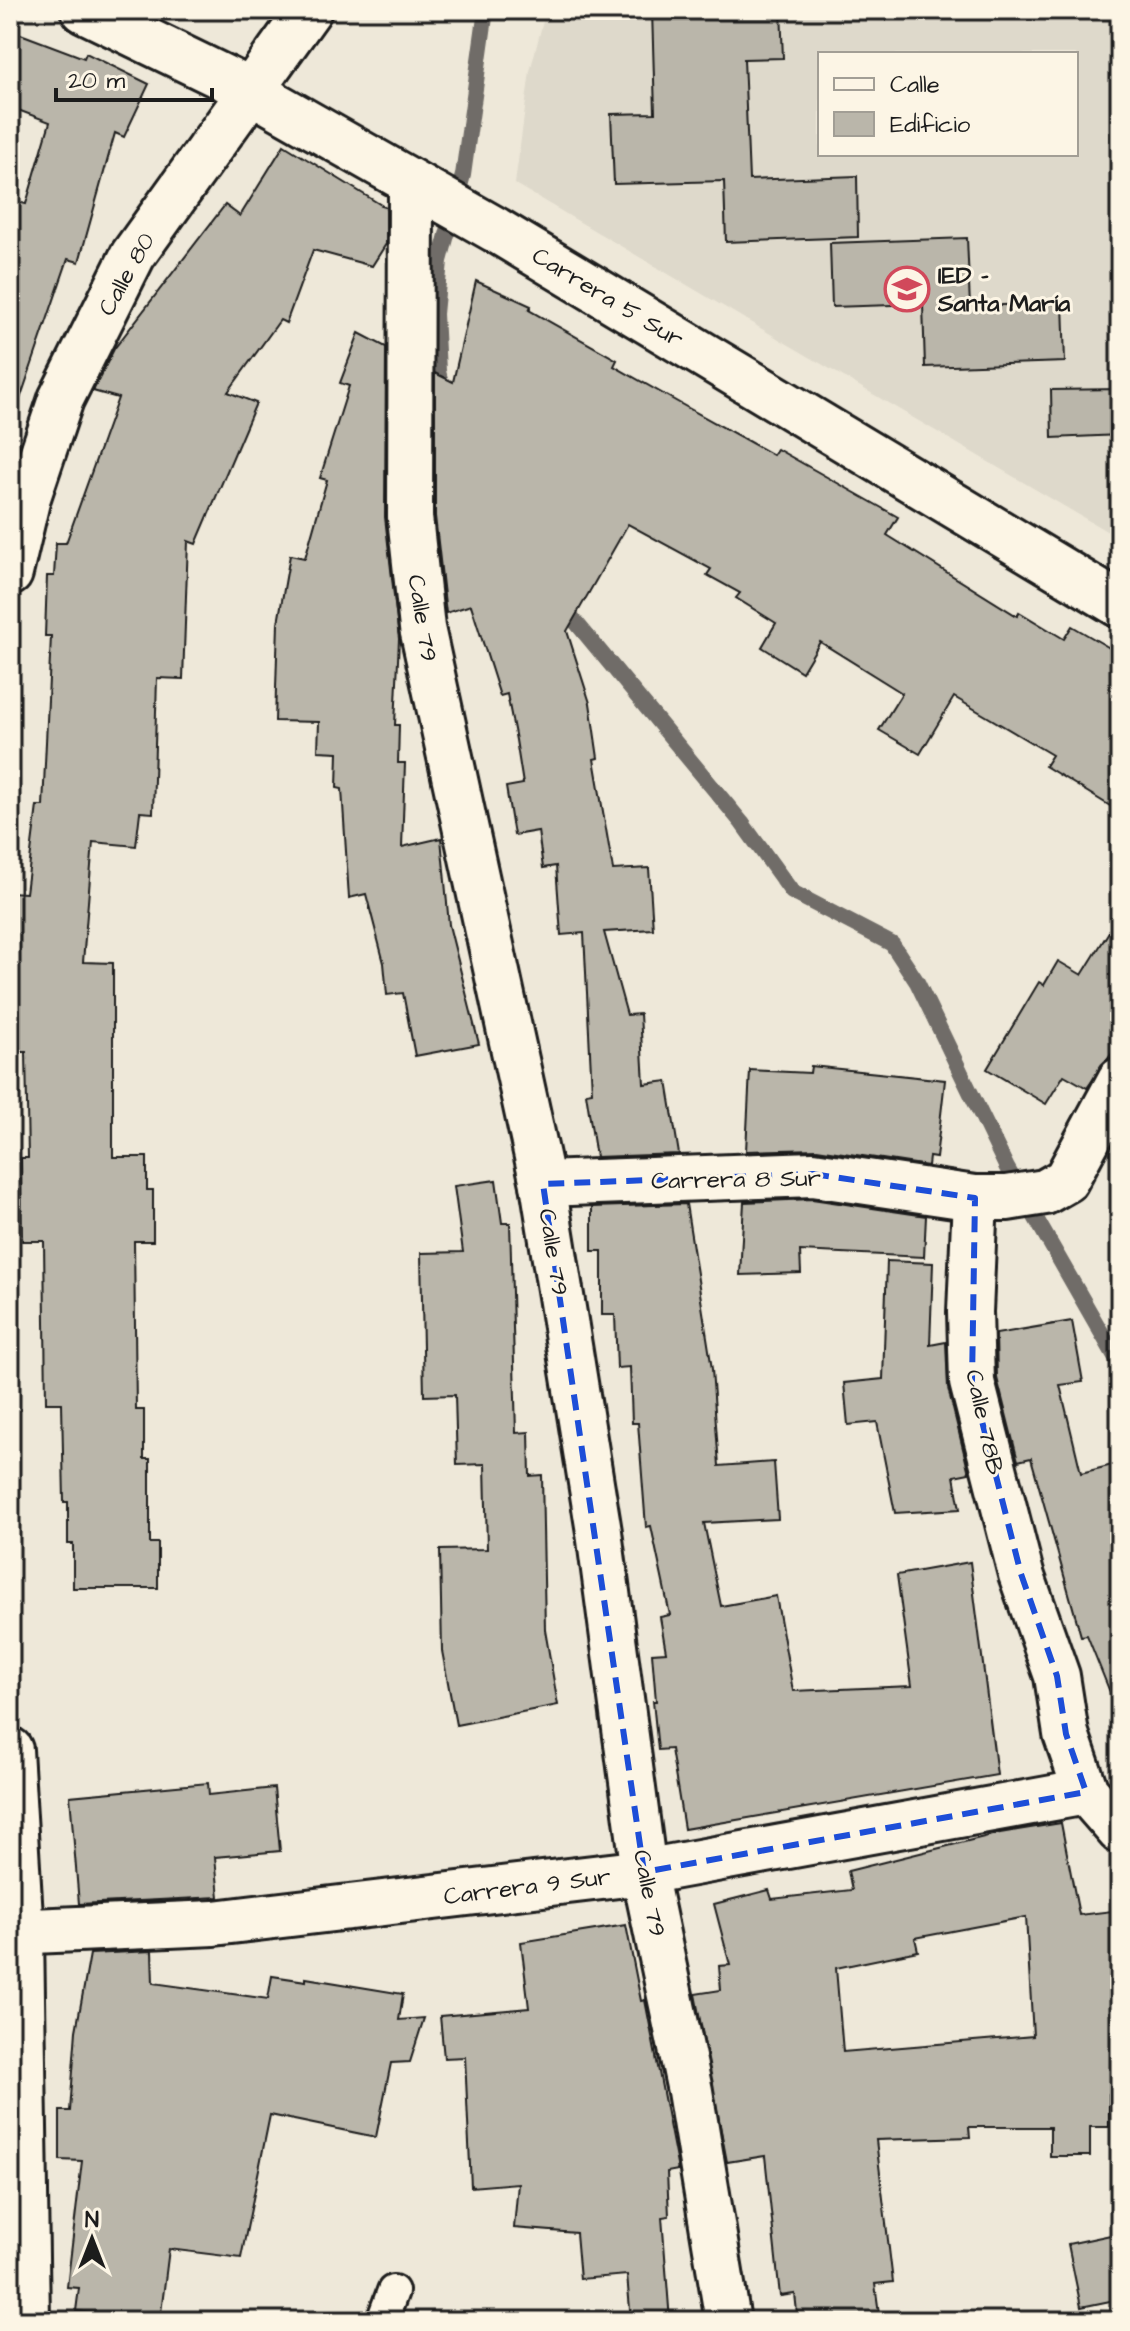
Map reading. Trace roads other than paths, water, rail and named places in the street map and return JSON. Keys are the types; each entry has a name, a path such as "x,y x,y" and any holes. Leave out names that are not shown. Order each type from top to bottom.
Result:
{"street":[{"name":"Carrera 5 Sur","path":"84,10 249,90 496,230 1120,605"},
{"name":"Calle 80","path":"10,573 28,497 61,399 133,255 309,10"},
{"name":"Calle 79","path":"411,183 410,517 422,628 543,1184 599,1532 644,1872 690,2091 728,2321"},
{"path":"1009,1196 1066,1180 1120,1080"},
{"name":"Carrera 8 Sur","path":"543,1184 813,1174 1009,1196"},
{"name":"Calle 78B","path":"1009,1196 970,1312 972,1382 1021,1574 1057,1676 1066,1734 1086,1792 1120,1831"},
{"path":"10,1750 27,2321"},
{"name":"Carrera 9 Sur","path":"15,1933 214,1923 644,1872 1086,1792"}],"lane":[{"path":"382,2321 393,2291"}],"waterway":[{"path":"444,396 438,371 435,314 440,261 463,175 486,10"},
{"path":"560,603 742,823 792,892 892,944 917,982 1007,1168 1120,1365"}],"place":[{"name":"IED - Santa María","path":"907,289"}]}
